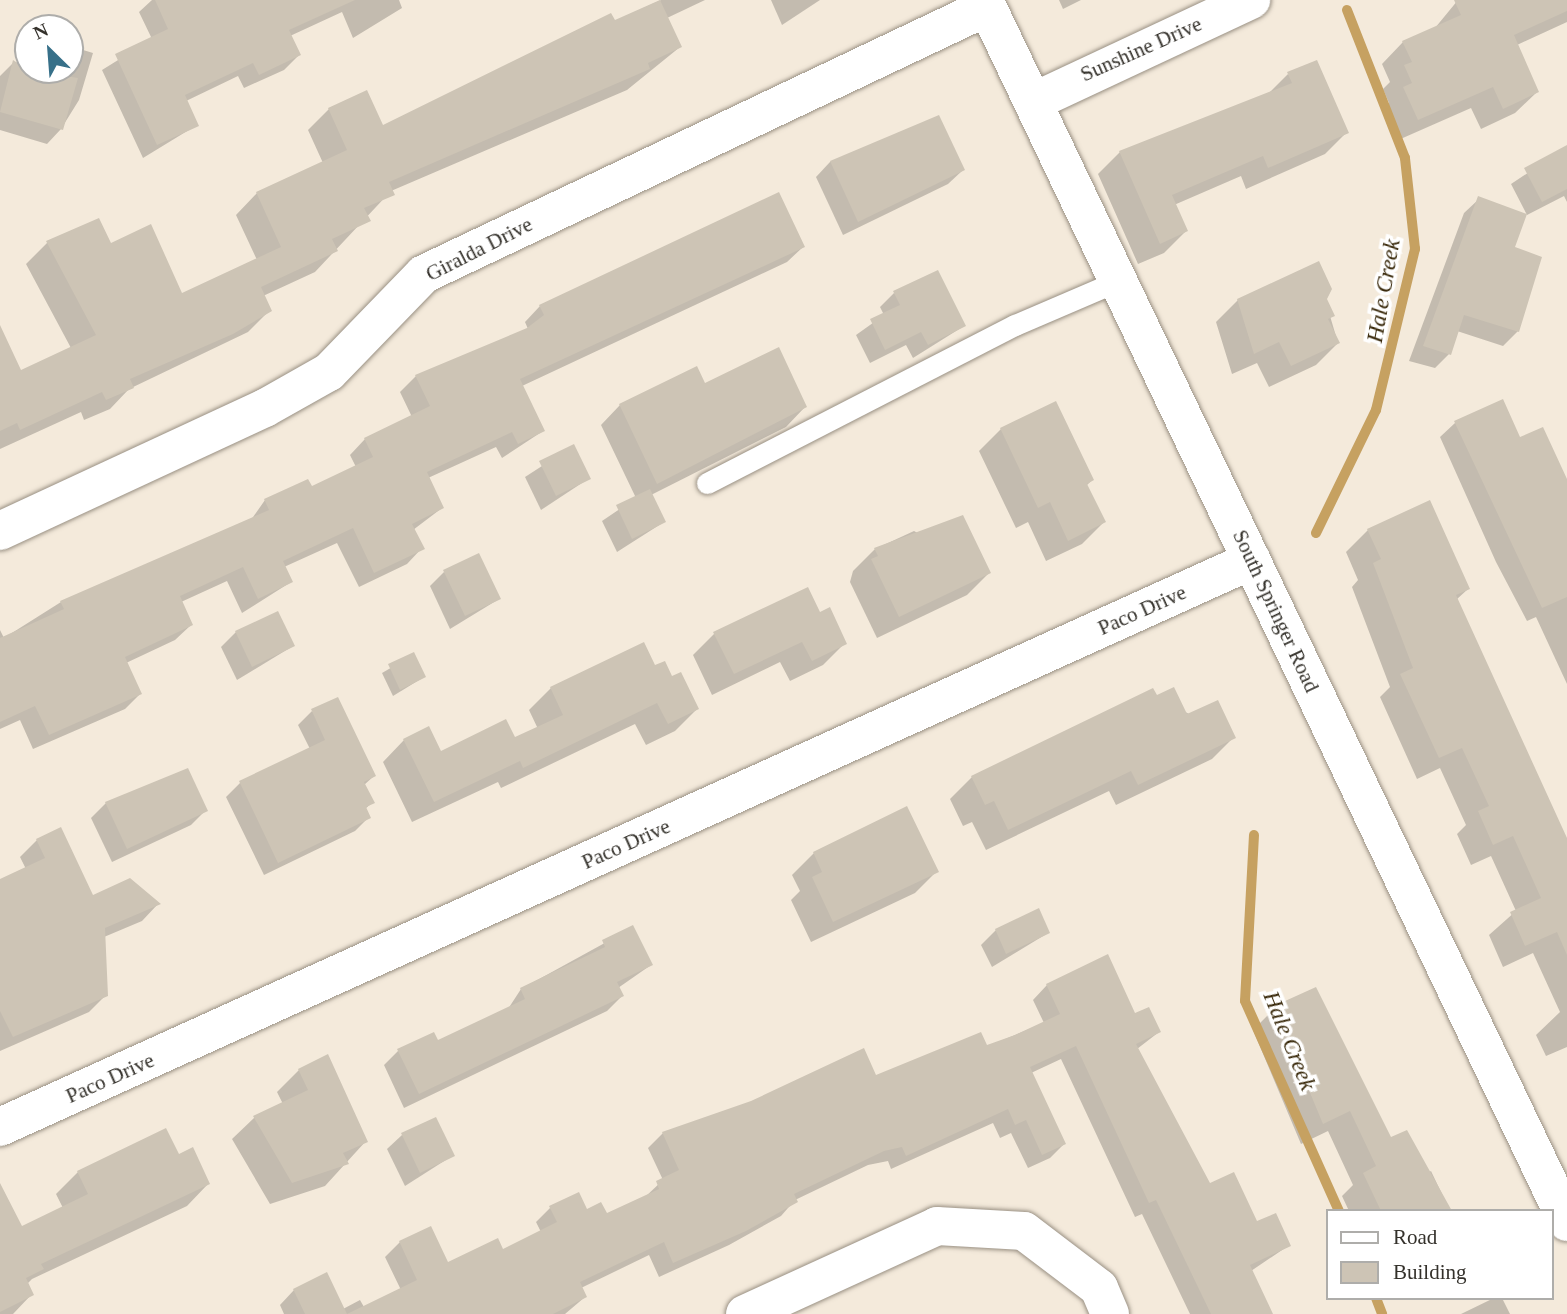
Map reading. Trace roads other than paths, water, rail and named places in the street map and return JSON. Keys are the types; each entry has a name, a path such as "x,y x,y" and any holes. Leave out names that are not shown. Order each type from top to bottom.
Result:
{"street":[{"name":"Sunshine Drive","path":"1033,102 1251,0"},
{"name":"South Springer Road","path":"986,3 1567,1222"},
{"name":"Giralda Drive","path":"0,531 265,408 328,372 424,274 986,3"},
{"name":"Paco Drive","path":"0,1127 1252,560"},
{"path":"746,1314 937,1226 1024,1231 1100,1288 1110,1314"}],"lane":[{"path":"707,483 1015,326 1120,280"}],"waterway":[{"name":"Hale Creek","path":"1316,533 1376,410 1415,249 1405,158 1347,10"},
{"name":"Hale Creek","path":"1254,835 1245,1001 1338,1209"},
{"name":"Hale Creek","path":"1377,1300 1382,1314"}]}
